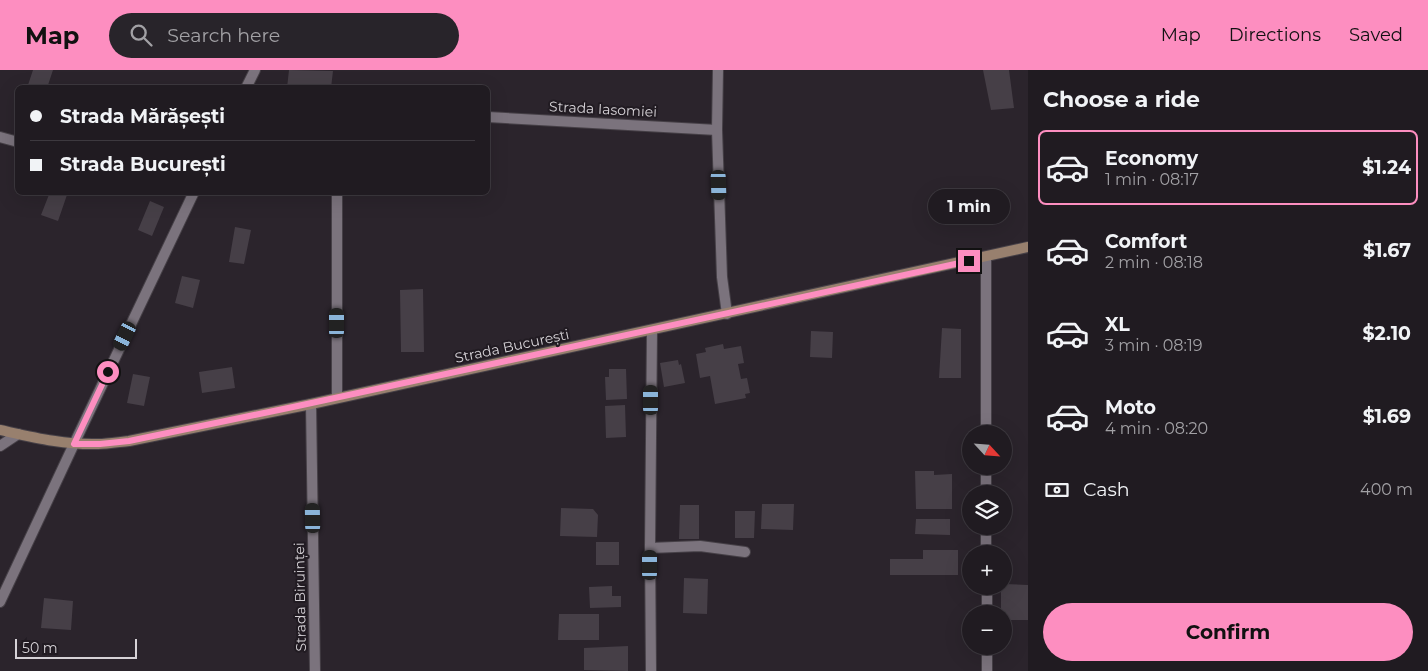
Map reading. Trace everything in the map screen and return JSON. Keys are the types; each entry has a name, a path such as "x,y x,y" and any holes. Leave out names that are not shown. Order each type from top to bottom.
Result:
{"main road":[{"name":"Strada București","path":"0,430 74,444 129,441 312,404 1028,247"}],"street":[{"path":"248,85 255,70"},
{"path":"718,70 717,130 722,277 727,314"},
{"name":"Strada Iasomiei","path":"490,117 717,130"},
{"path":"0,137 15,141"},
{"path":"0,602 193,195"},
{"path":"337,195 338,397"},
{"path":"986,257 986,425"},
{"path":"651,671 652,330"},
{"name":"Strada Biruinței","path":"312,404 315,671"},
{"path":"0,446 18,434"},
{"path":"650,548 700,546 745,552"},
{"path":"987,655 987,671"}],"building":[{"path":"33,70 53,70 48,85 28,85"},
{"path":"289,70 333,71 331,85 287,85"},
{"path":"983,70 1009,70 1014,108 991,110"},
{"path":"49,195 67,195 58,221 41,215"},
{"path":"150,201 164,207 152,236 138,230"},
{"path":"235,227 251,230 244,264 229,262"},
{"path":"182,276 200,280 193,308 175,303"},
{"path":"423,289 424,352 401,352 400,290"},
{"path":"942,328 961,329 961,378 939,378"},
{"path":"811,331 833,332 832,358 810,357"},
{"path":"723,344 724,349 741,346 744,363 738,364 741,379 747,378 750,393 745,394 746,398 715,404 710,376 700,378 696,354 706,352 705,348"},
{"path":"678,360 679,365 681,364 685,383 664,387 660,363"},
{"path":"232,367 235,388 202,393 199,372"},
{"path":"609,369 626,369 627,399 606,400 605,377 609,377"},
{"path":"133,374 150,377 144,406 127,403"},
{"path":"625,405 626,437 606,438 605,406"},
{"path":"915,471 934,471 934,475 952,474 952,509 916,509"},
{"path":"762,504 794,504 793,530 761,529"},
{"path":"680,505 699,505 699,539 679,539"},
{"path":"561,508 593,509 598,515 597,537 560,536"},
{"path":"735,511 755,511 754,538 735,538"},
{"path":"916,519 950,519 950,535 915,534"},
{"path":"596,542 619,542 619,565 596,565"},
{"path":"923,550 958,550 958,575 890,575 890,559 923,559"},
{"path":"684,578 708,579 707,614 683,613"},
{"path":"1012,584 1028,585 1028,620 1012,620 1012,605 1001,605 1001,595 1012,595"},
{"path":"612,586 612,596 621,596 621,607 590,608 589,587"},
{"path":"44,598 73,601 71,630 41,628"},
{"path":"559,614 599,614 599,640 558,640"},
{"path":"628,646 628,671 584,670 584,648"}],"route":[{"path":"108,372 74,444 129,441 312,404 969,261"}]}
